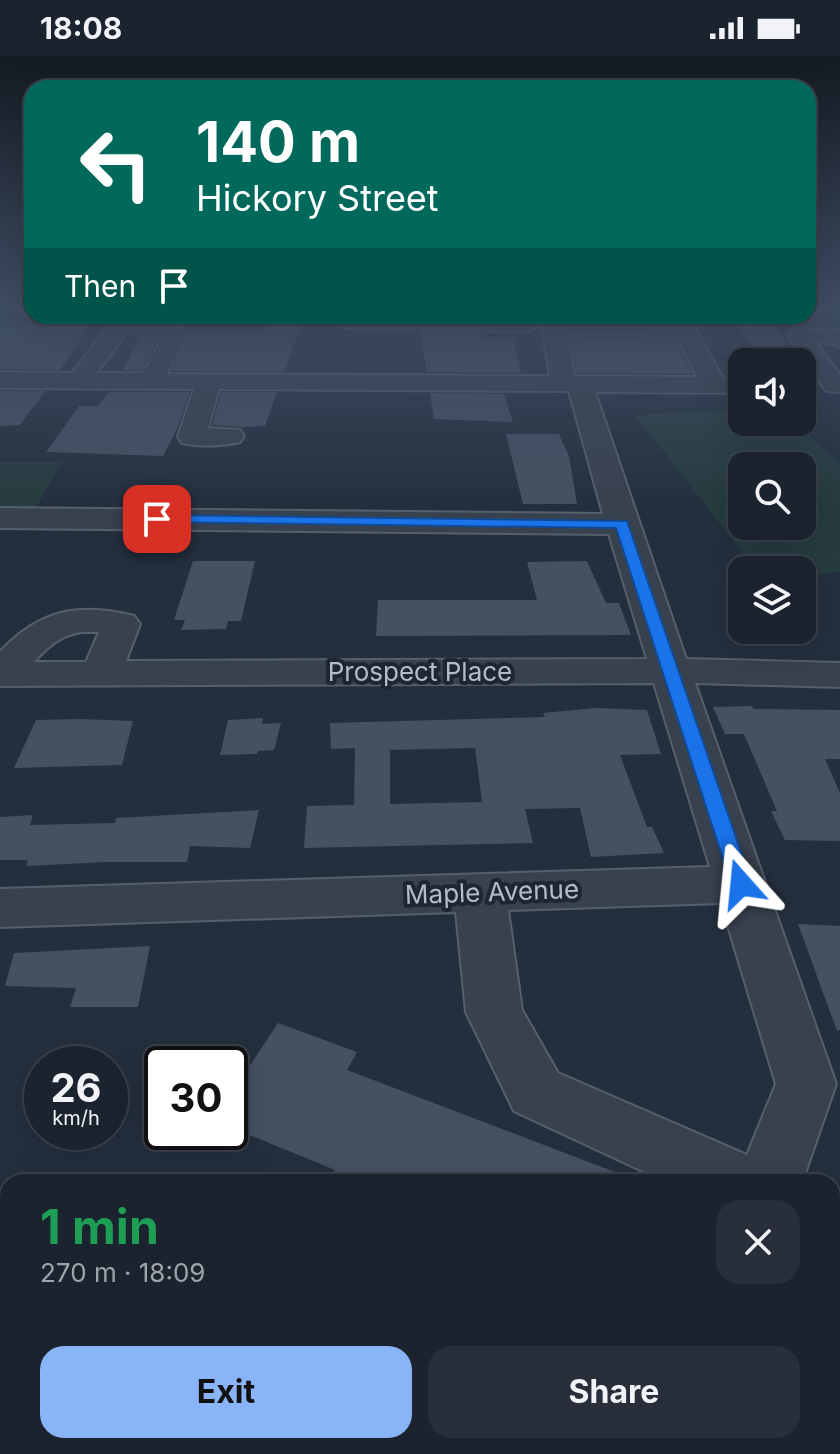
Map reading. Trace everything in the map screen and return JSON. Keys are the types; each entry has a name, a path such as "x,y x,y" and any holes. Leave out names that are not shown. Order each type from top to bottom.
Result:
{"street":[{"path":"79,380 83,375"},
{"path":"151,381 154,375"},
{"path":"0,380 209,381 253,375"},
{"path":"472,375 572,385 728,385"},
{"path":"569,375 622,524 741,884 823,1084 773,1174"},
{"path":"708,375 713,385"},
{"path":"209,381 192,437 230,436"},
{"path":"816,386 838,386"},
{"path":"0,518 622,524"},
{"path":"1,674 40,633 61,621 75,620 121,624 101,674"},
{"name":"Prospect Place","path":"1,674 671,671 840,675"},
{"name":"Maple Avenue","path":"0,908 741,884"},
{"path":"480,893 494,1012 536,1092 718,1174"}],"green space":[{"path":"728,410 728,436 810,436 840,464 840,572 816,574 816,556 745,556 733,540 816,540 816,452 728,452 728,534 635,415"},
{"path":"0,462 62,462 30,518 0,518"}],"building":[{"path":"0,391 45,391 20,425 0,426"},
{"path":"109,392 190,392 178,427 163,456 46,452 79,406 98,406"},
{"path":"221,392 277,392 265,426 241,427 212,425"},
{"path":"430,393 504,394 513,422 434,419"},
{"path":"506,434 559,434 569,456 577,504 523,504"},
{"path":"193,561 255,561 241,621 228,621 226,629 181,630 185,620 174,620"},
{"path":"587,561 606,603 619,603 631,635 376,636 378,600 537,600 527,562"},
{"path":"752,706 753,709 840,710 840,759 825,759 840,793 840,841 785,840 771,811 777,811 744,734 725,734 713,707"},
{"path":"596,708 647,710 661,754 620,755 647,827 652,827 664,853 591,857 580,808 525,809 533,843 304,848 307,806 354,805 355,748 331,749 330,723 545,717 543,713","holes":["475,748 482,802 390,804 390,750"]},
{"path":"263,718 262,724 281,723 274,750 258,751 257,754 220,755 228,720"},
{"path":"36,720 133,721 122,765 14,768"},
{"path":"259,810 250,848 190,846 187,862 26,866 28,860 0,860 0,817 33,815 30,825 115,823 116,818"},
{"path":"798,924 840,926 840,1030 837,1031"},
{"path":"150,946 138,1007 70,1007 76,988 5,986 14,953"},
{"path":"278,1023 357,1052 347,1070 620,1174 333,1174 335,1170 248,1134 248,1069"}],"route":[{"path":"157,519 622,524 741,884"}]}
